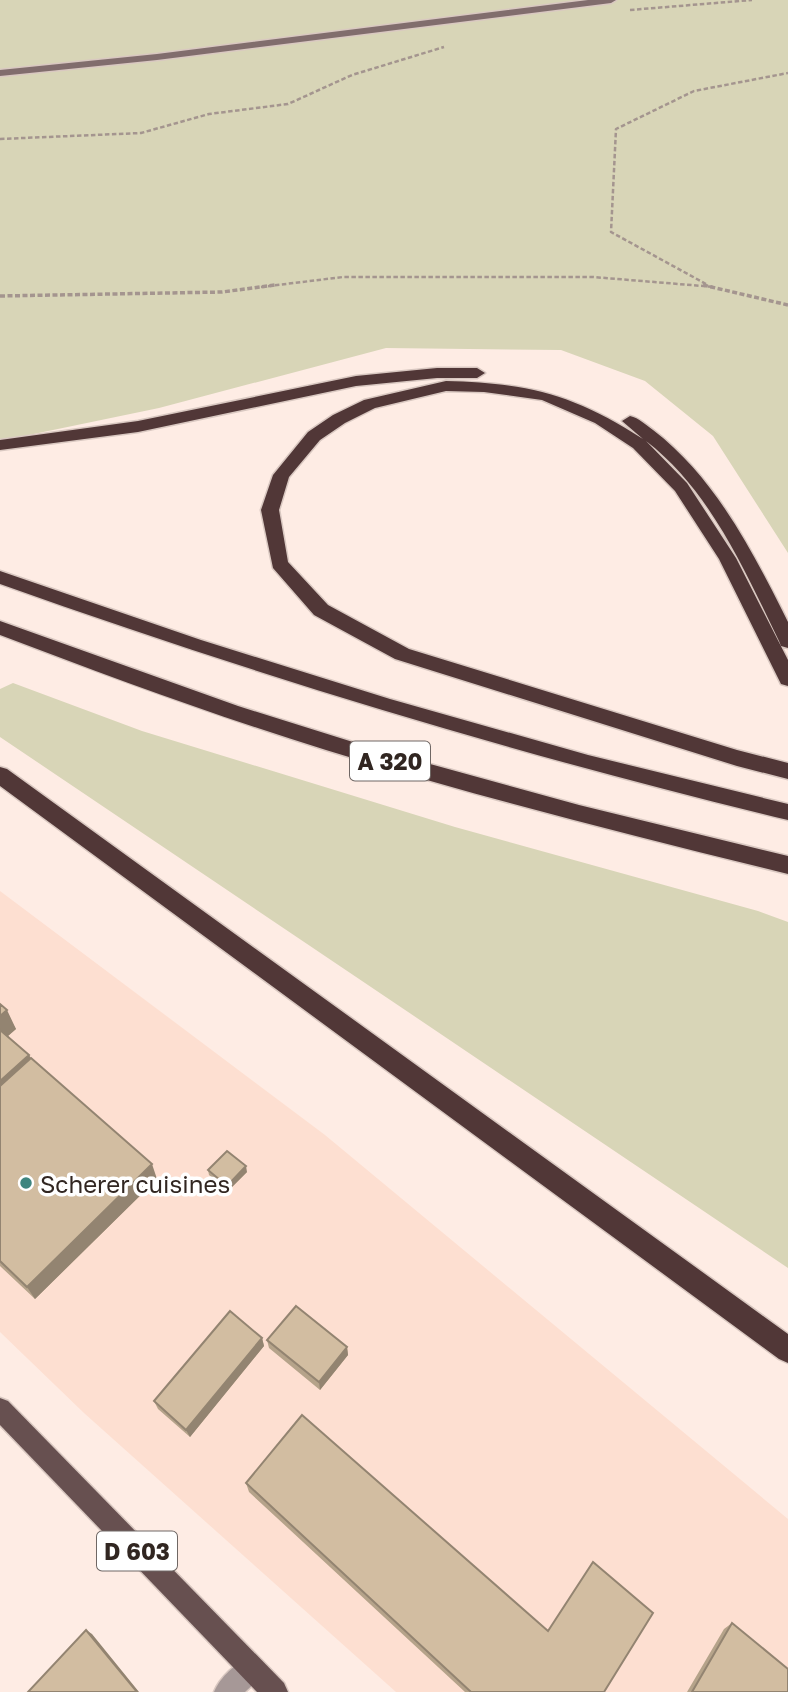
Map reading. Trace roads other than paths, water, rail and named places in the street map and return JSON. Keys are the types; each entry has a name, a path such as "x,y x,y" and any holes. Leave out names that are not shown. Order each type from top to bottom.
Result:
{"highway":[{"path":"0,445 72,438 402,375 487,373 551,384 612,410 654,437 696,481 746,555 788,640"},
{"path":"788,679 727,558 681,486 639,444 601,419 545,396 484,387 446,386 370,404 339,419 314,436 281,475 270,510 279,564 321,610 402,654 737,758 788,771"},
{"name":"A 320","path":"0,577 165,636 391,707 666,784 788,812"},
{"name":"A 320","path":"0,628 136,680 372,756 656,833 788,864"},
{"path":"0,775 788,1350"}],"main road":[{"path":"0,73 157,57 611,0"},
{"name":"D 603","path":"0,1409 275,1692"}],"street":[{"path":"227,1692 251,1669"}],"place":[{"name":"Scherer cuisines","path":"26,1183"}]}
